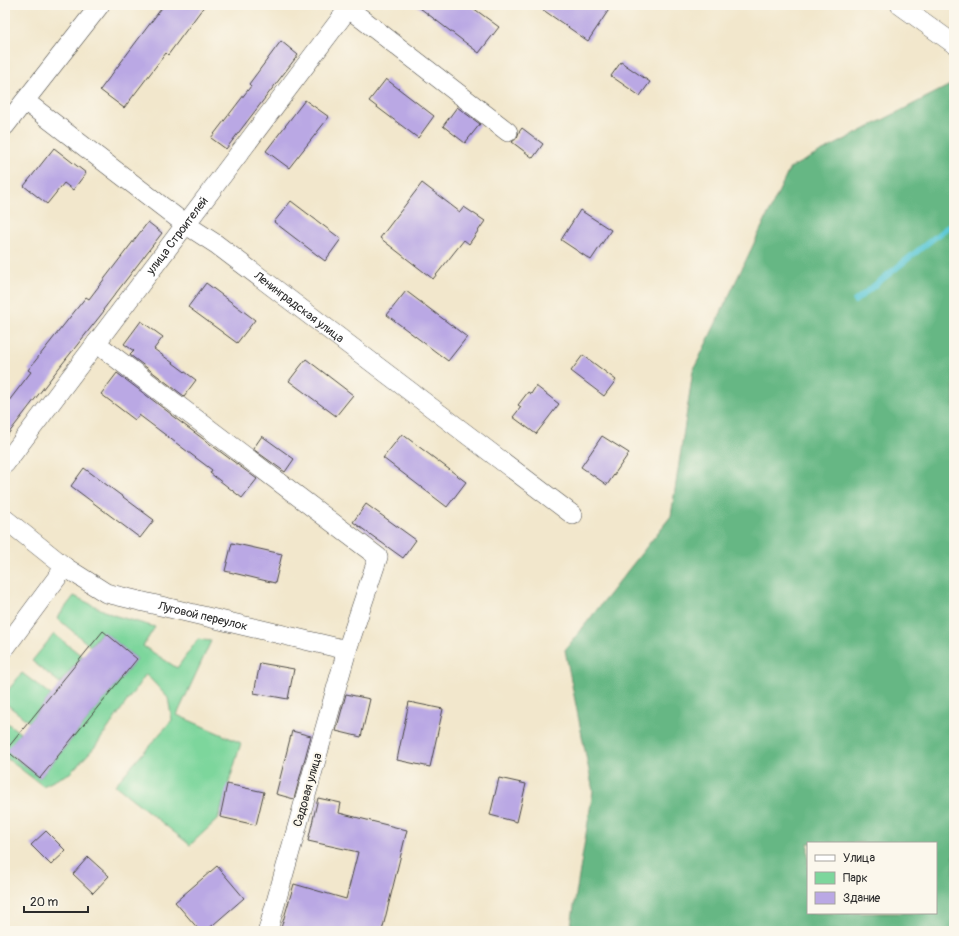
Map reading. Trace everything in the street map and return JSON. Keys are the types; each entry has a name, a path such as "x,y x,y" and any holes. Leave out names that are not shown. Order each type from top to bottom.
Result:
{"street":[{"path":"5,126 100,5"},
{"path":"900,5 954,44"},
{"name":"улица Строителей","path":"5,464 348,6 508,132"},
{"name":"Ленинградская улица","path":"25,101 185,224 216,244 573,515"},
{"name":"Садовая улица","path":"96,343 378,557 347,650 268,930"},
{"name":"Луговой переулок","path":"5,519 66,567 106,593 347,650"},
{"path":"5,648 66,567"}],"green space":[{"path":"954,83 954,931 570,931 593,791 565,650 671,516 693,371 790,168"},
{"path":"74,596 113,615 155,627 143,646 177,668 198,639 211,641 177,715 241,743 218,819 190,845 115,785 172,720 168,698 146,674 95,747 70,773 43,786 5,757 5,721 20,733 6,751 40,778 137,659 103,631 90,646 57,618"},
{"path":"54,634 82,656 60,683 32,661"},
{"path":"22,673 51,695 29,722 5,703 5,694"}],"building":[{"path":"164,5 205,5 168,55 166,53 124,108 100,90"},
{"path":"416,5 469,5 499,27 479,53"},
{"path":"536,5 612,5 588,41"},
{"path":"281,41 298,55 226,149 211,138 251,86 249,84"},
{"path":"621,62 650,82 640,96 611,76"},
{"path":"386,79 434,116 418,138 369,101"},
{"path":"305,100 329,117 289,168 266,151"},
{"path":"457,107 480,124 465,143 443,126"},
{"path":"522,128 543,144 533,158 512,142 517,138"},
{"path":"54,148 86,173 73,190 64,183 47,204 24,186"},
{"path":"422,183 460,212 464,207 485,221 469,244 464,240 433,279 380,238"},
{"path":"291,201 341,239 325,261 274,222"},
{"path":"580,210 611,230 591,260 561,240"},
{"path":"148,222 162,233 103,310 104,311 5,438 5,406 31,372 28,370 86,297 89,299"},
{"path":"206,283 255,320 237,343 188,307"},
{"path":"406,291 467,337 448,361 387,315"},
{"path":"141,321 163,337 154,349 196,380 184,396 130,355 134,351 124,344"},
{"path":"583,355 616,380 604,396 571,371"},
{"path":"306,359 353,395 336,416 289,381"},
{"path":"117,373 257,479 242,498 210,473 212,470 139,415 135,420 101,394"},
{"path":"536,386 559,404 536,434 513,417 521,407 518,405 528,392 531,394"},
{"path":"402,434 466,482 447,507 383,458"},
{"path":"262,436 294,459 285,472 253,449"},
{"path":"602,436 629,453 607,485 581,467"},
{"path":"84,468 154,520 140,538 71,486"},
{"path":"366,504 416,540 403,558 353,522"},
{"path":"232,543 282,554 275,583 225,571"},
{"path":"103,631 137,659 40,778 6,750"},
{"path":"260,663 294,669 288,699 254,693"},
{"path":"346,694 370,699 361,737 336,731"},
{"path":"409,702 443,709 430,767 397,760"},
{"path":"292,731 311,736 294,799 276,794"},
{"path":"499,778 526,784 517,822 490,815"},
{"path":"227,784 264,792 256,825 220,817"},
{"path":"318,798 341,803 339,813 407,830 382,931 290,931 281,928 294,884 346,899 358,852 308,841"},
{"path":"46,831 66,851 51,865 31,845"},
{"path":"88,857 109,876 93,893 73,874"},
{"path":"217,866 244,898 206,931 200,931 175,902"}],"waterway":[{"path":"855,301 954,222"}]}
